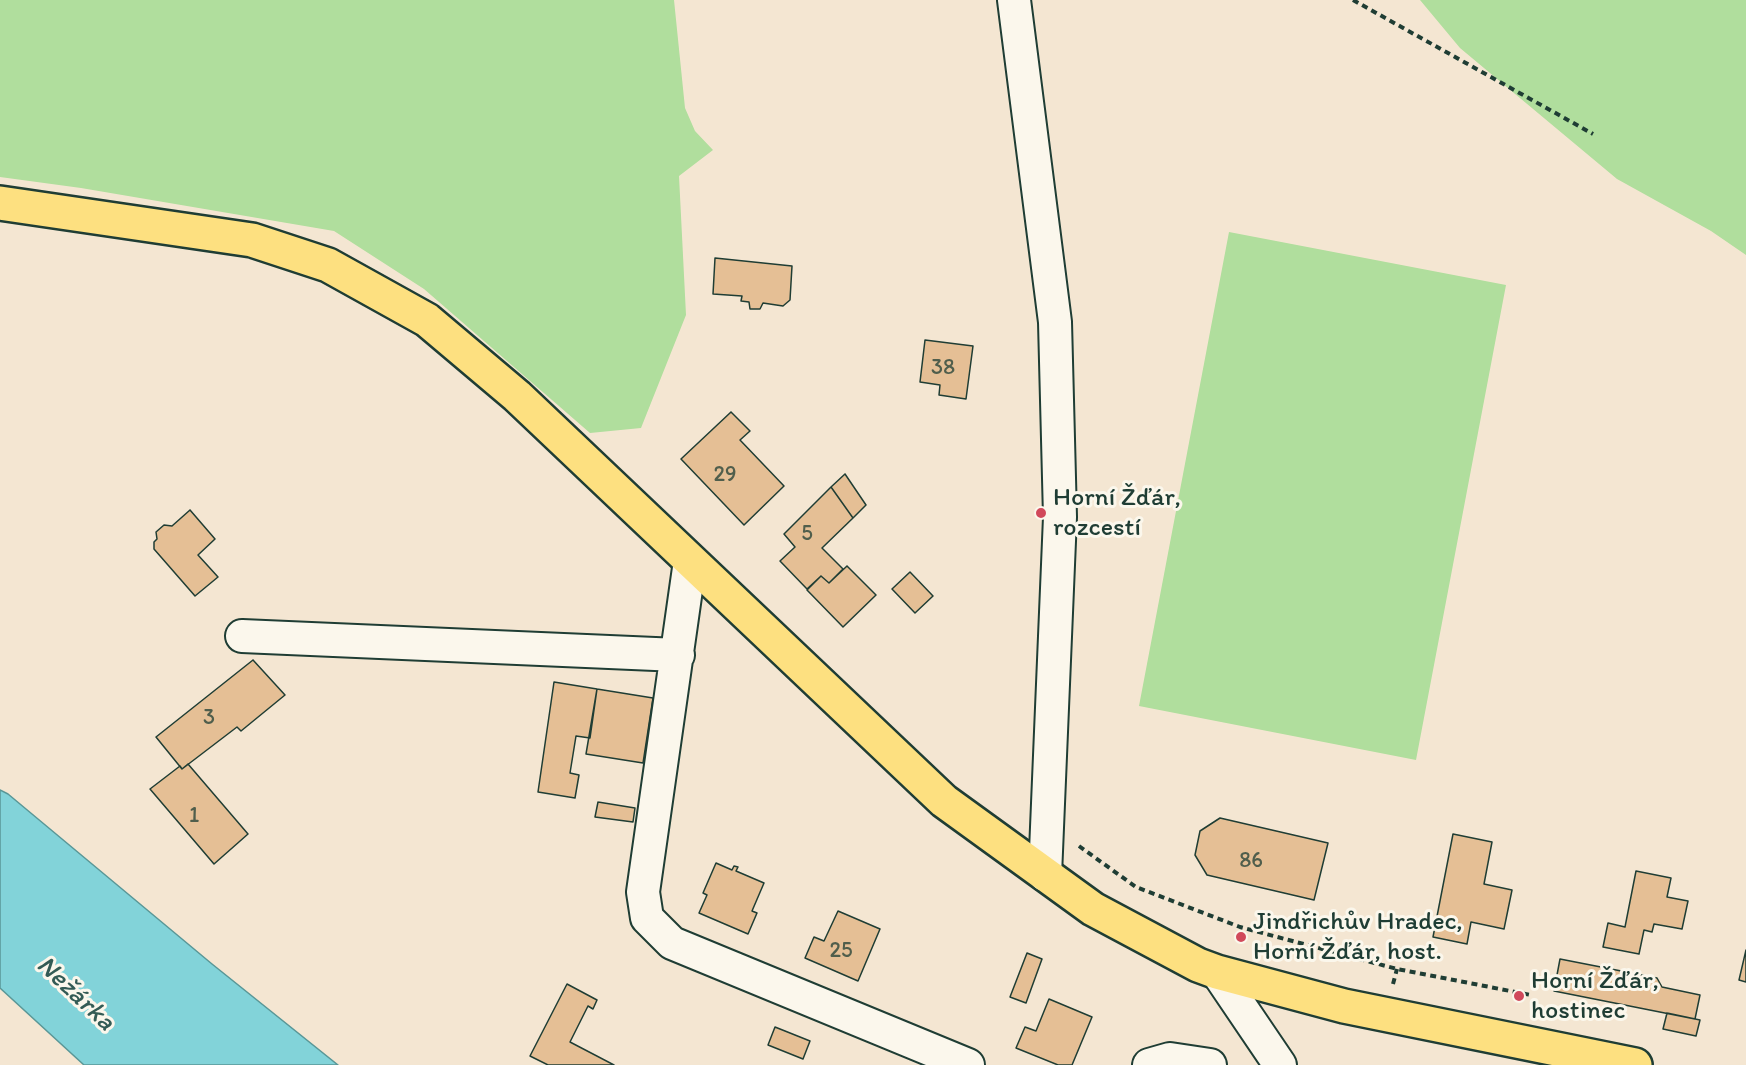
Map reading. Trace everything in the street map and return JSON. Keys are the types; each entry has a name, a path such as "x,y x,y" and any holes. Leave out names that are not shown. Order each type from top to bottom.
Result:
{"main road":[{"path":"0,203 252,240 328,265 427,320 517,396 944,801 1093,909 1198,965 1344,1006 1635,1065"}],"street":[{"path":"1014,0 1055,322 1060,517 1045,875"},
{"path":"690,561 643,892 647,918 672,943 969,1065"},
{"path":"242,636 678,655"},
{"path":"1217,972 1280,1065"},
{"path":"1149,1065 1170,1059 1210,1065"}],"path":[{"path":"1353,0 1593,134"},
{"path":"1077,844 1136,886 1239,927 1397,969 1531,994"}],"green space":[{"path":"0,0 674,0 685,108 695,131 713,150 679,176 686,315 641,428 590,433 424,289 334,231 81,188 0,177"},
{"path":"1420,0 1746,0 1746,255 1711,231 1617,179 1460,48"},
{"path":"1229,232 1506,285 1416,760 1139,706"}],"water":[{"name":"Nežárka","path":"0,790 8,794 212,964 338,1065 84,1065 0,988"}],"building":[{"path":"715,258 792,266 790,300 783,306 763,303 760,309 750,309 749,302 741,301 742,296 713,294"},
{"path":"925,340 973,346 966,399 939,395 940,385 920,382"},
{"path":"731,412 750,431 740,440 784,486 744,525 681,459"},
{"path":"845,474 866,505 853,518 831,487"},
{"path":"831,487 853,518 822,548 843,569 829,583 821,576 807,589 780,561 795,547 784,534"},
{"path":"190,510 215,539 198,555 218,577 195,596 154,549 154,542 157,539 156,532 164,525 172,526"},
{"path":"847,566 876,595 843,627 807,590 821,576 829,583"},
{"path":"910,572 933,596 915,613 892,589"},
{"path":"253,660 285,695 241,731 237,727 182,769 156,737"},
{"path":"554,682 597,689 590,738 576,736 570,773 579,775 575,798 538,792"},
{"path":"597,689 653,698 643,763 586,754"},
{"path":"188,764 248,834 214,864 150,789 180,766 182,769"},
{"path":"598,802 635,808 633,822 595,817"},
{"path":"1220,818 1328,843 1314,900 1207,875 1195,855 1200,831"},
{"path":"1453,834 1492,842 1484,884 1512,890 1504,929 1471,922 1467,944 1433,937"},
{"path":"716,863 732,870 734,866 738,867 736,871 764,883 752,911 757,913 748,934 699,913 707,895 703,893"},
{"path":"1636,871 1671,878 1667,897 1688,901 1682,929 1654,924 1652,932 1644,930 1639,954 1603,947 1608,923 1625,927"},
{"path":"838,911 880,929 858,981 805,958 814,937 824,941"},
{"path":"1746,950 1746,982 1739,980"},
{"path":"1027,953 1042,959 1026,1003 1010,997"},
{"path":"1560,959 1657,978 1662,987 1700,995 1695,1019 1554,991"},
{"path":"567,984 597,1000 593,1009 588,1006 570,1042 614,1065 548,1065 530,1056"},
{"path":"1049,999 1092,1017 1072,1065 1058,1065 1016,1048 1025,1027 1036,1031"},
{"path":"1667,1013 1700,1020 1696,1036 1663,1029"},
{"path":"775,1027 810,1041 803,1059 768,1045"}],"place":[{"name":"Horní Žďár, rozcestí","path":"1041,513"},
{"name":"Jindřichův Hradec, Horní Žďár, host.","path":"1241,937"},
{"name":"Horní Žďár, hostinec","path":"1519,996"}]}
